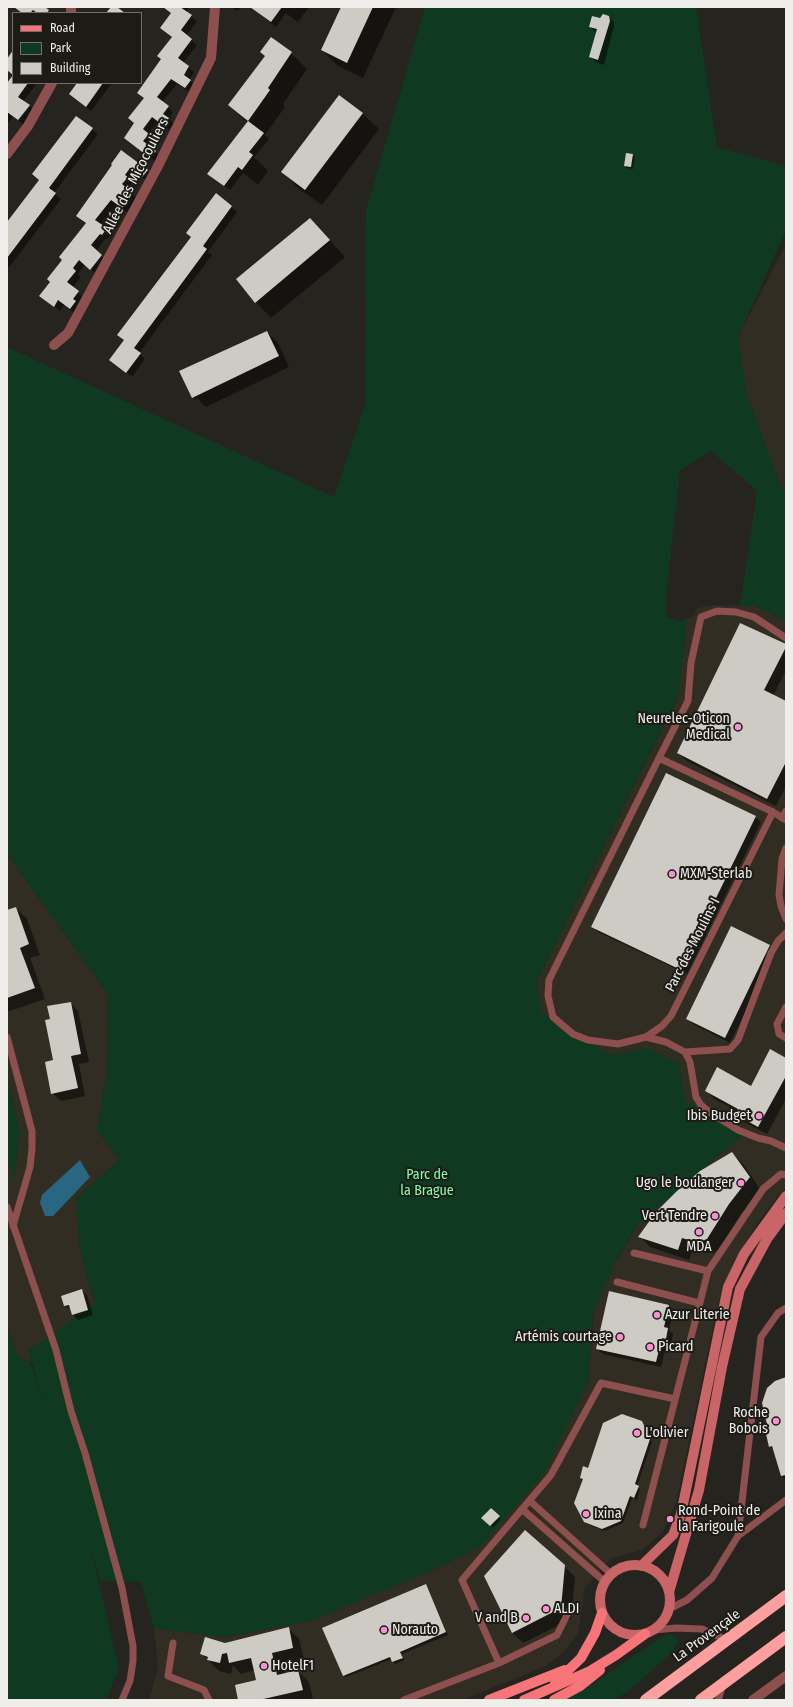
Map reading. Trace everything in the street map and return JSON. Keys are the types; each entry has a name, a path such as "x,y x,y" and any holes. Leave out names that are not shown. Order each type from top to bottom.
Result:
{"highway":[{"name":"La Provençale","path":"646,1700 786,1596"},
{"path":"701,1700 786,1637"}],"main road":[{"path":"641,1566 672,1535 681,1514 728,1287 744,1254 786,1196"},
{"path":"524,1700 590,1671 649,1632 666,1617 669,1609 669,1592 699,1490 722,1368 740,1290 767,1239 786,1213"},
{"path":"649,1632 635,1636 624,1634 615,1630 607,1622 602,1613 599,1603 600,1592 608,1578 625,1566 641,1566 651,1569 659,1575 666,1583 669,1592"},
{"path":"549,1688 581,1658 589,1646 602,1613"},
{"path":"554,1700 580,1686 595,1675 616,1655"},
{"path":"488,1700 571,1668"}],"street":[{"name":"Allée des Micocouliers","path":"54,346 68,333 72,326 157,168 211,58 215,7"},
{"path":"7,154 28,126 51,84"},
{"path":"753,1700 786,1677"}],"lane":[{"path":"786,638 754,617 736,612 717,611 701,617 691,663 688,701 576,928 555,965 549,980 548,996 553,1017 574,1034 588,1040 618,1044 646,1037 666,1042 685,1052 730,1049 738,1040 771,953 778,941 786,933"},
{"path":"659,758 773,812 784,819 786,811"},
{"name":"Parc des Moulins I","path":"646,1037 662,1026 671,1016 773,812"},
{"path":"786,848 781,865 779,895 780,906 786,919"},
{"path":"786,1007 777,1024 778,1034 786,1038"},
{"path":"7,1037 32,1131 30,1167 13,1226"},
{"path":"685,1052 690,1062 696,1097 701,1105 709,1112 738,1130 758,1138 771,1140 786,1148"},
{"path":"643,1525 708,1271 763,1189 781,1174 786,1174"},
{"path":"7,1207 56,1350 71,1411 85,1453 122,1588 133,1646 134,1661 130,1681 122,1700"},
{"path":"634,1254 708,1271"},
{"path":"617,1282 699,1302"},
{"path":"738,1536 761,1337 778,1313 786,1308"},
{"path":"499,1663 462,1580 551,1475 601,1383 675,1399"},
{"path":"669,1609 687,1600 712,1578 738,1536 786,1500"},
{"path":"530,1501 608,1578"},
{"path":"522,1509 608,1578"},
{"path":"404,1700 499,1663 557,1636 569,1611"},
{"path":"649,1632 676,1628 702,1629 727,1640"},
{"path":"173,1643 168,1676 204,1690 210,1700"},
{"path":"718,1700 724,1683"}],"shaded area":[{"path":"786,244 786,492 782,490 746,393 738,337"},
{"path":"712,605 756,606 786,621 786,1187 757,1224 732,1267 717,1308 676,1503 663,1532 642,1550 612,1558 585,1587 578,1633 564,1652 544,1667 462,1700 149,1700 158,1668 154,1628 225,1637 310,1621 433,1570 480,1547 588,1382 595,1298 639,1222 648,1048 611,1055 543,1021 536,983 678,697 687,619 694,616 698,608"},
{"path":"7,854 108,994 107,1073 97,1130 119,1160 76,1198 79,1241 86,1274 101,1320 71,1344 30,1362 18,1357 7,1327"}],"green space":[{"name":"Parc de la Brague","path":"425,7 696,7 717,147 786,166 786,230 738,337 746,393 782,490 786,492 786,621 756,606 740,606 757,491 711,451 680,470 666,596 667,617 679,621 687,619 678,696 536,983 542,1013 611,1055 648,1048 679,1063 685,1100 743,1135 636,1226 618,1257 593,1313 588,1382 545,1472 480,1547 433,1570 310,1621 225,1637 154,1628 141,1582 101,1581 90,1545 119,1668 106,1700 7,1700 7,1327 18,1357 30,1362 46,1407 28,1351 95,1303 86,1274 79,1241 76,1198 119,1160 97,1130 107,1073 108,994 7,854 7,347 334,497 365,405 366,210"},
{"path":"7,1081 10,1087 20,1132 15,1180 7,1158"},
{"path":"672,1634 677,1637 677,1644 671,1653 630,1690 614,1700 563,1700 588,1687 663,1636"}],"water":[{"path":"80,1160 90,1177 53,1216 45,1216 40,1203 42,1195"}],"building":[{"path":"14,7 45,7 49,10 48,12 36,12 33,10 31,12 21,12"},
{"path":"111,7 117,7 124,12 107,12"},
{"path":"163,7 180,7 192,15 181,30 192,39 178,58 189,66 184,75 191,80 185,88 171,79 157,97 169,106 163,114 169,118 164,126 152,117 143,129 149,134 143,141 156,151 150,158 124,138 134,123 128,118 144,98 137,93 161,59 157,56 172,37 160,28 171,13"},
{"path":"250,7 282,7 271,22"},
{"path":"341,7 373,7 347,63 321,50"},
{"path":"603,14 609,16 610,21 598,60 589,57 597,29 589,27 592,16 600,18"},
{"path":"271,37 292,52 268,88 270,90 248,121 228,105 265,56 260,52"},
{"path":"12,52 12,74 7,70 7,59"},
{"path":"12,76 12,84 27,84 18,97 30,105 18,120 7,112 7,83"},
{"path":"76,84 102,84 86,107 69,94"},
{"path":"339,95 363,113 305,190 281,172"},
{"path":"76,116 93,128 49,188 56,193 7,258 7,222 39,180 32,174"},
{"path":"248,121 264,133 249,152 253,155 242,170 238,167 224,186 207,174"},
{"path":"121,150 148,170 142,177 130,168 125,175 128,177 122,184 133,193 122,208 111,200 95,220 107,228 91,245 102,255 90,270 79,260 73,268 76,271 67,282 79,291 73,299 76,301 70,309 58,300 54,307 39,296 50,282 47,279 62,260 59,257 86,223 76,216"},
{"path":"626,153 633,154 631,167 624,166"},
{"path":"216,193 232,206 203,246 207,249 134,348 141,353 126,373 109,360 124,340 117,335 191,237 186,233"},
{"path":"310,218 330,240 255,303 236,279"},
{"path":"267,331 279,356 192,398 179,371"},
{"name":"Neurelec-Oticon Medical","path":"740,623 786,644 786,647 764,690 786,701 786,762 767,799 677,753"},
{"name":"MXM-Sterlab","path":"666,773 756,816 681,970 591,927"},
{"path":"16,907 29,944 20,948 35,988 7,998 7,910"},
{"path":"731,926 770,945 725,1038 686,1019"},
{"path":"71,1002 81,1054 71,1056 78,1088 51,1094 45,1062 53,1060 45,1020 50,1019 47,1006"},
{"path":"770,1049 786,1058 786,1076 758,1127 735,1114 738,1109 705,1091 717,1067 751,1086"},
{"path":"732,1152 750,1177 729,1204 707,1239 698,1243 682,1238 678,1250 638,1237 656,1212 677,1191 700,1171"},
{"path":"82,1289 88,1310 72,1315 69,1305 64,1306 61,1296"},
{"path":"609,1291 669,1305 664,1327 668,1328 666,1339 662,1338 656,1362 596,1349"},
{"name":"Roche Bobois","path":"786,1377 786,1475 781,1476 772,1446 769,1447 766,1434 769,1433 762,1403 767,1388 775,1381"},
{"path":"622,1414 642,1421 650,1439 635,1484 639,1486 634,1498 630,1496 621,1521 602,1529 584,1522 574,1503 583,1479 580,1478 583,1466 588,1468 603,1423"},
{"path":"491,1508 500,1516 490,1526 481,1518"},
{"path":"525,1530 565,1565 561,1608 512,1633 484,1576"},
{"name":"Norauto","path":"426,1584 446,1632 400,1652 403,1658 392,1662 390,1657 343,1676 322,1628"},
{"name":"HotelF1","path":"289,1627 293,1648 272,1653 277,1675 298,1670 303,1690 259,1700 238,1700 235,1685 256,1680 251,1658 229,1663 227,1653 222,1654 220,1663 207,1660 208,1657 200,1654 205,1637 225,1643"}],"place":[{"name":"Neurelec-Oticon Medical","path":"738,727"},
{"name":"MXM-Sterlab","path":"672,874"},
{"name":"Ibis Budget","path":"759,1116"},
{"name":"Ugo le boulanger","path":"741,1183"},
{"name":"Vert Tendre","path":"715,1216"},
{"name":"MDA","path":"699,1232"},
{"name":"Azur Literie","path":"657,1315"},
{"name":"Artémis courtage","path":"620,1337"},
{"name":"Picard","path":"650,1347"},
{"name":"Roche Bobois","path":"776,1421"},
{"name":"L'olivier","path":"637,1433"},
{"name":"Ixina","path":"586,1514"},
{"name":"Rond-Point de la Farigoule","path":"670,1519"},
{"name":"ALDI","path":"546,1609"},
{"name":"V and B","path":"526,1618"},
{"name":"Norauto","path":"384,1630"},
{"name":"HotelF1","path":"264,1666"}]}
